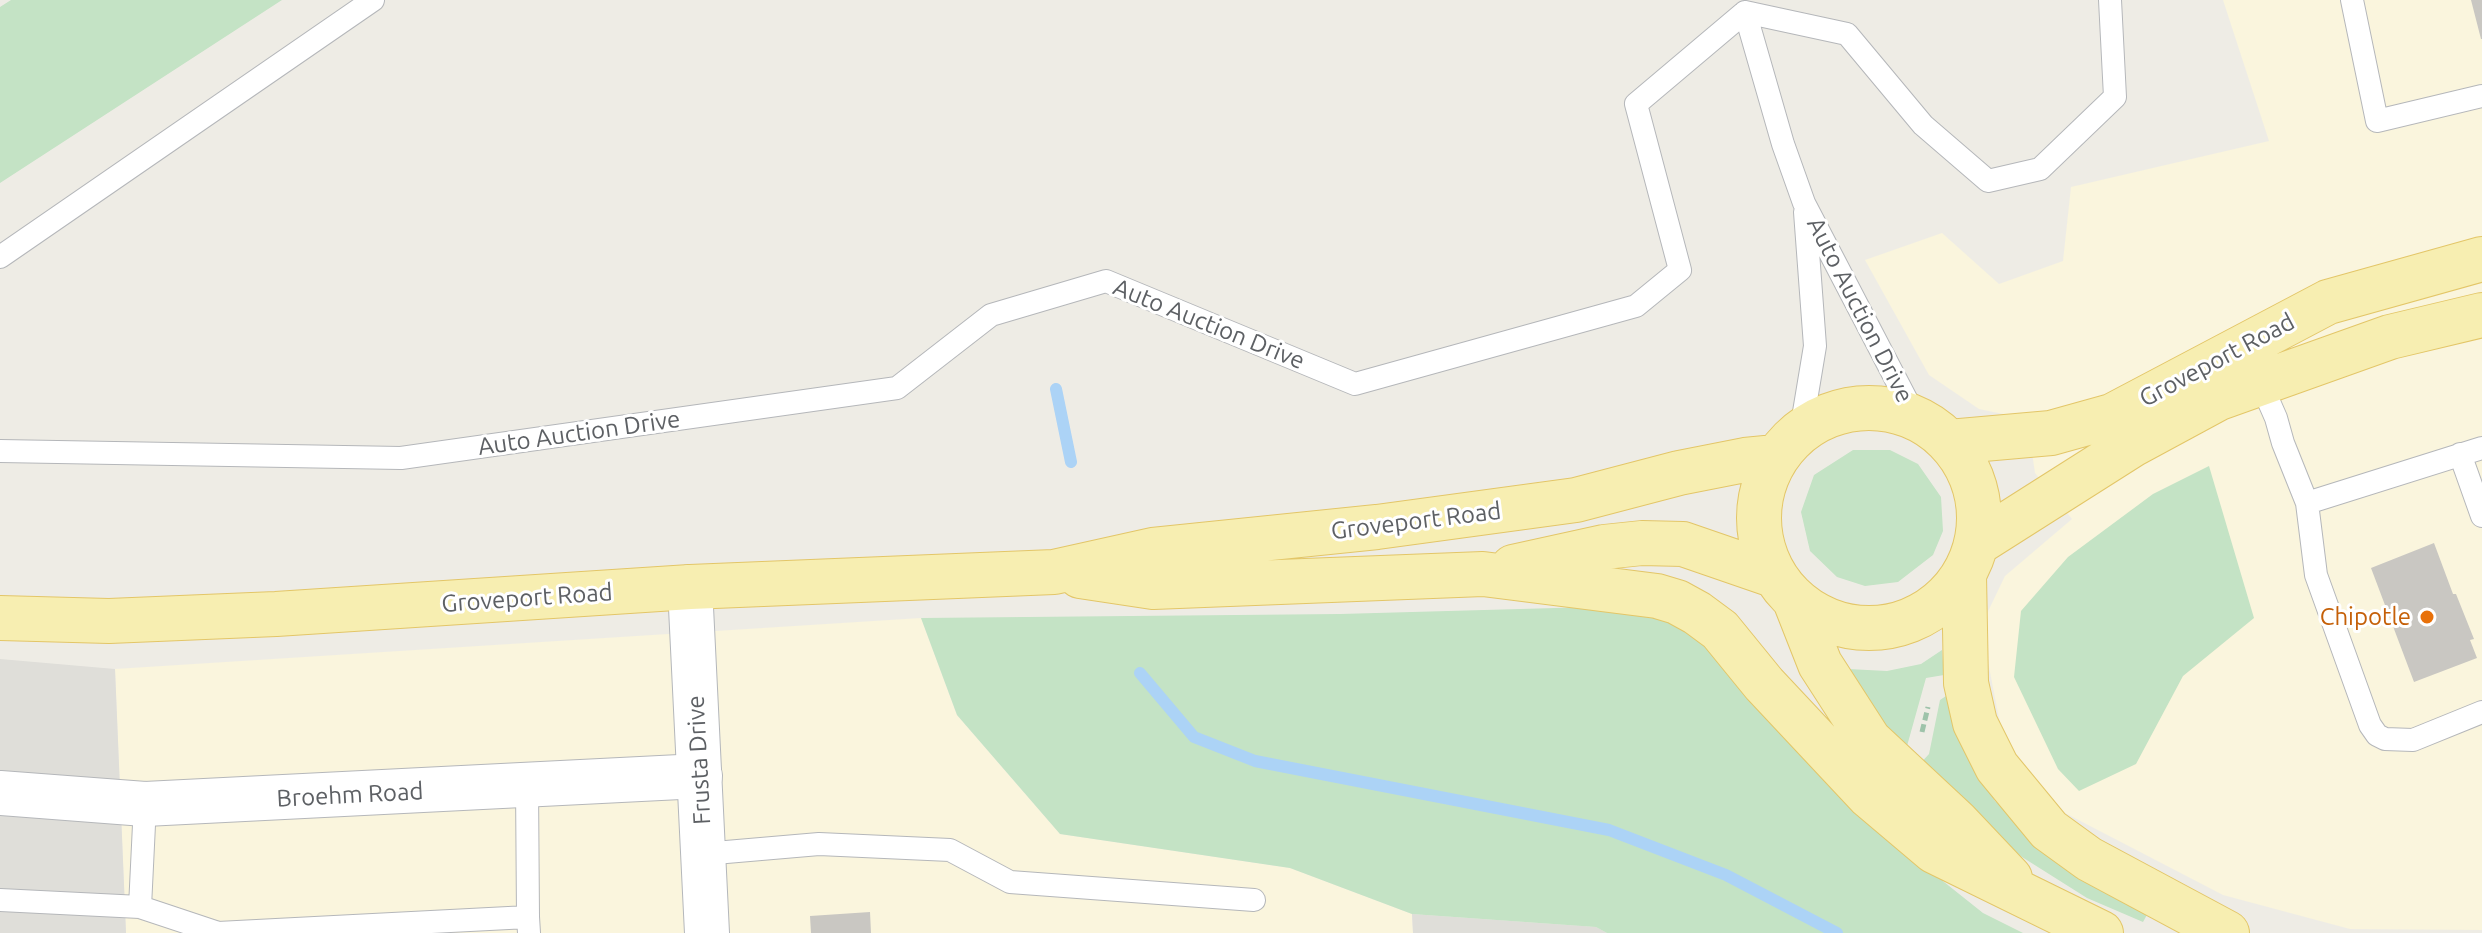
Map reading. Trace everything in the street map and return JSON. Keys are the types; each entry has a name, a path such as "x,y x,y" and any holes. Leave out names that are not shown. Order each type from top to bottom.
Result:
{"main road":[{"name":"Groveport Road","path":"1970,559 2132,445 2219,398 2252,363 2328,302 2482,259"},
{"path":"2390,337 2461,286 2482,280"},
{"name":"Groveport Road","path":"1932,430 2051,433 2112,416 2252,363 2390,337 2482,315"},
{"path":"1970,559 1933,609 1899,626 1862,629 1829,622 1784,589 1761,547 1758,516 1762,485 1789,444 1827,415 1857,408 1887,409 1932,430 1966,465 1976,492 1980,521 1970,559 1966,683 1975,723 1997,767 2049,830 2089,859 2227,933"},
{"name":"Groveport Road","path":"0,618 109,621 690,587 1054,572 1153,550 1377,527 1576,500 1679,473 1745,460 1789,444"},
{"name":"Groveport Road","path":"1483,574 1604,547 1642,543 1683,544 1784,589 1820,664 1869,740 1957,822 2031,900"},
{"name":"Groveport Road","path":"1054,572 1153,587 1483,574 1657,596 1677,602 1720,630 1764,684 1869,796 1934,851 2101,933"}],"street":[{"name":"Frusta Drive","path":"690,587 707,933"},
{"name":"Broehm Road","path":"0,793 145,804 700,776"}],"lane":[{"path":"0,257 373,0"},
{"path":"1745,12 1847,34 1923,125 1988,181 2040,169 2115,97 2110,0"},
{"path":"2352,0 2377,121 2482,96"},
{"name":"Auto Auction Drive","path":"0,451 401,458 897,388 991,315 1106,281 1355,384 1636,306 1680,270 1636,104 1745,12 1783,144 1804,203 1932,430"},
{"name":"Auto Auction Drive","path":"1789,444 1815,346 1804,203"},
{"path":"2252,363 2307,503 2316,575 2370,725 2377,735 2400,742 2413,740 2482,712"},
{"path":"2307,503 2471,451 2482,516"},
{"path":"0,900 140,907 218,933 528,925 527,785"},
{"path":"140,907 145,804"},
{"path":"703,854 819,844 950,850 1010,882 1254,900"}],"path":[{"path":"1920,738 1929,703"}],"shaded area":[{"path":"2223,0 2482,0 2482,930 2350,929 2223,895 2065,813 2004,744 1981,626 2005,576 2072,519 2035,473 2027,419 1979,409 1929,375 1865,260 1942,233 1999,284 2063,261 2071,187 2269,141"},
{"path":"921,618 957,715 1060,834 1290,868 1412,914 1413,933 126,933 115,669"},
{"path":"0,659 115,669 126,933 0,933"},
{"path":"1412,914 1596,927 1607,933 1413,933"}],"green space":[{"path":"11,0 282,0 0,183 0,7"},
{"path":"1853,450 1890,450 1918,464 1941,497 1943,531 1933,555 1898,582 1865,586 1837,577 1810,551 1801,512 1814,475"},
{"path":"2209,466 2254,618 2183,676 2136,764 2079,791 2058,769 2014,677 2021,611 2068,557 2153,494"},
{"path":"1628,606 1708,638 1870,823 1983,913 2023,933 1607,933 1596,927 1412,914 1290,868 1060,834 957,715 921,618 1340,614"},
{"path":"1942,650 1944,675 1926,678 1907,746 1901,750 1848,669 1887,671 1921,664"},
{"path":"1949,694 1965,752 1995,801 2040,845 2148,913 2143,922 2087,898 2022,857 1978,823 1917,767 1929,754 1940,700"}],"building":[{"path":"2471,0 2482,0 2482,39 2481,39"},
{"name":"Chipotle","path":"2434,543 2474,639 2470,640 2477,658 2414,682 2371,568"},
{"path":"870,912 871,933 811,933 810,916"}],"waterway":[{"path":"1056,389 1071,462"},
{"path":"1140,673 1194,737 1255,761 1609,830 1726,875 1837,933"}],"place":[{"name":"Chipotle","path":"2427,617"}]}
